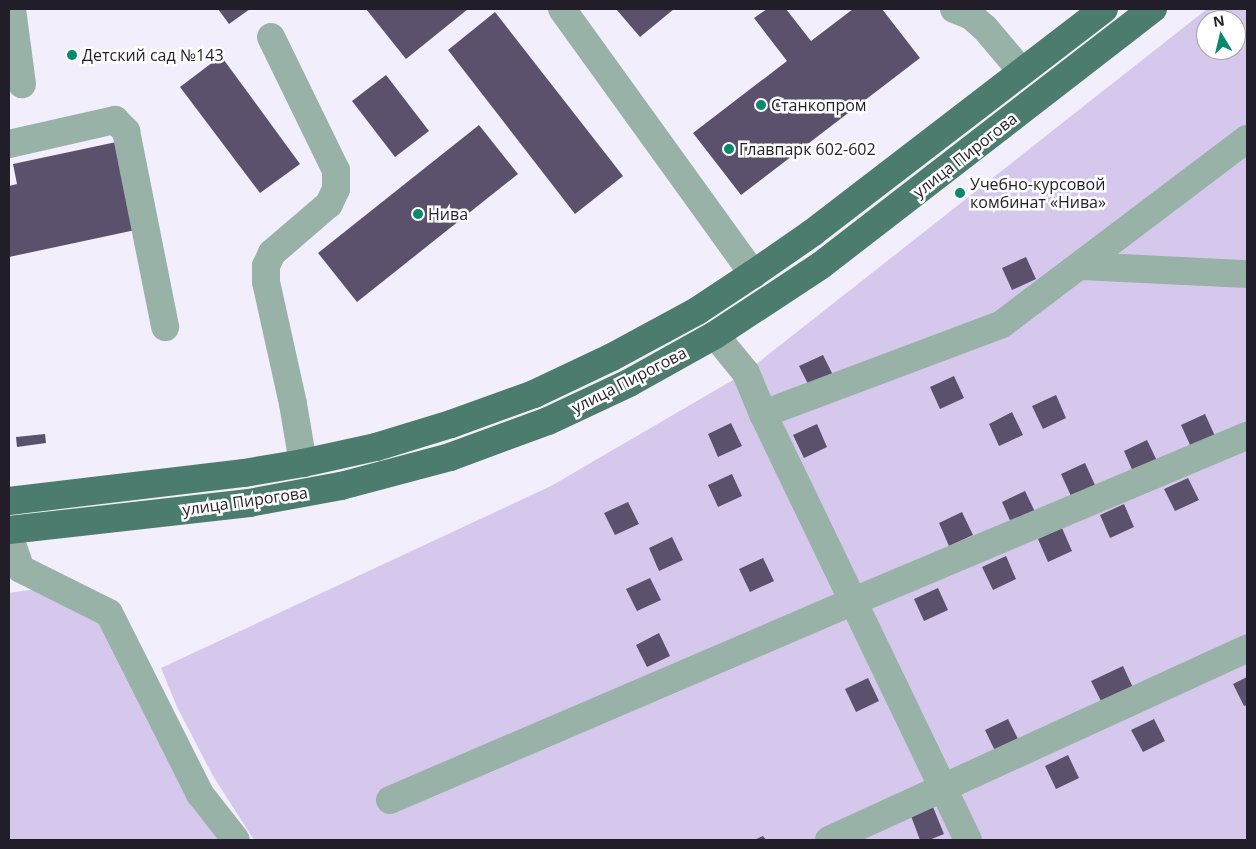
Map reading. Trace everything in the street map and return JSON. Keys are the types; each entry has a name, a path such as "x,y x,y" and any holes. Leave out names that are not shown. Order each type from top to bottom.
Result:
{"main road":[{"name":"улица Пирогова","path":"9,501 244,473 303,463 376,447 441,427 534,394 612,357 697,311 753,274 812,233 1104,9"},
{"name":"улица Пирогова","path":"9,530 249,503 342,486 450,457 548,421 628,382 715,335 820,266 1153,9"},
{"path":"1022,72 1042,96"},
{"path":"753,274 771,299"},
{"path":"697,311 715,335"},
{"path":"303,463 309,492"}],"street":[{"path":"12,9 22,84"},
{"path":"562,9 753,274"},
{"path":"954,9 971,16 985,28 1022,72"},
{"path":"271,37 336,170 336,189 329,204 272,253 266,266 266,282 293,404 303,463"},
{"path":"9,144 115,120 126,131 165,327"},
{"path":"763,414 1002,324 1247,139"},
{"path":"1081,266 1247,274"},
{"path":"715,335 746,373 763,414 944,786 968,840"},
{"path":"390,800 854,601 1247,436"},
{"path":"9,536 21,569 109,613 200,794 236,840"},
{"path":"829,840 1247,649"}],"shaded area":[{"path":"1247,9 1247,840 254,840 213,776 177,707 161,668 551,486 745,373 1196,18 1196,60 1246,60 1246,10 1206,10"},
{"path":"75,583 132,680 218,840 9,840 9,593"}],"building":[{"path":"218,9 250,9 229,24"},
{"path":"366,9 468,9 406,59"},
{"path":"616,9 674,9 640,37"},
{"path":"767,9 786,9 811,41 853,9 882,9 920,58 741,195 693,133 787,61 754,18"},
{"path":"495,12 623,176 575,214 448,50"},
{"path":"221,56 300,164 260,193 180,87"},
{"path":"386,75 429,131 395,157 352,101"},
{"name":"Нива","path":"479,125 518,174 357,302 318,253"},
{"path":"121,141 140,229 9,257 9,186 17,184 13,164"},
{"path":"1026,257 1036,279 1012,290 1002,268"},
{"path":"823,355 834,377 810,388 799,366"},
{"path":"954,376 964,398 940,409 930,387"},
{"path":"1056,395 1066,418 1043,429 1032,406"},
{"path":"1012,412 1023,435 999,446 989,424"},
{"path":"1205,414 1215,436 1191,447 1181,425"},
{"path":"731,423 742,446 718,457 708,434"},
{"path":"817,424 827,447 804,458 793,435"},
{"path":"45,434 46,443 17,447 16,437"},
{"path":"1147,440 1158,463 1134,474 1124,451"},
{"path":"1085,463 1095,485 1071,496 1061,474"},
{"path":"732,474 742,496 718,507 708,485"},
{"path":"1188,478 1199,500 1175,511 1164,489"},
{"path":"1025,491 1036,514 1012,525 1002,502"},
{"path":"628,502 639,524 615,535 604,513"},
{"path":"1124,504 1134,527 1110,538 1100,515"},
{"path":"962,512 973,535 949,546 939,523"},
{"path":"1062,528 1072,551 1048,562 1038,539"},
{"path":"672,537 683,560 659,571 649,548"},
{"path":"1006,556 1016,579 993,590 982,567"},
{"path":"763,558 774,581 750,592 739,569"},
{"path":"650,578 661,600 637,611 626,589"},
{"path":"938,588 948,610 924,621 914,599"},
{"path":"659,633 670,656 647,667 636,645"},
{"path":"1123,666 1135,692 1104,707 1091,681"},
{"path":"1247,677 1247,705 1244,706 1233,684"},
{"path":"868,678 879,701 856,712 845,689"},
{"path":"1008,719 1019,741 996,753 985,730"},
{"path":"1154,719 1165,741 1143,752 1131,730"},
{"path":"1068,755 1079,778 1056,789 1045,766"},
{"path":"933,807 944,834 929,840 920,840 911,816"},
{"path":"763,836 766,840 754,840"}],"place":[{"name":"Детский сад №143","path":"72,55"},
{"name":"Станкопром","path":"761,105"},
{"name":"Главпарк 602-602","path":"729,149"},
{"name":"Учебно-курсовой комбинат «Нива»","path":"960,193"},
{"name":"Нива","path":"418,214"}]}
